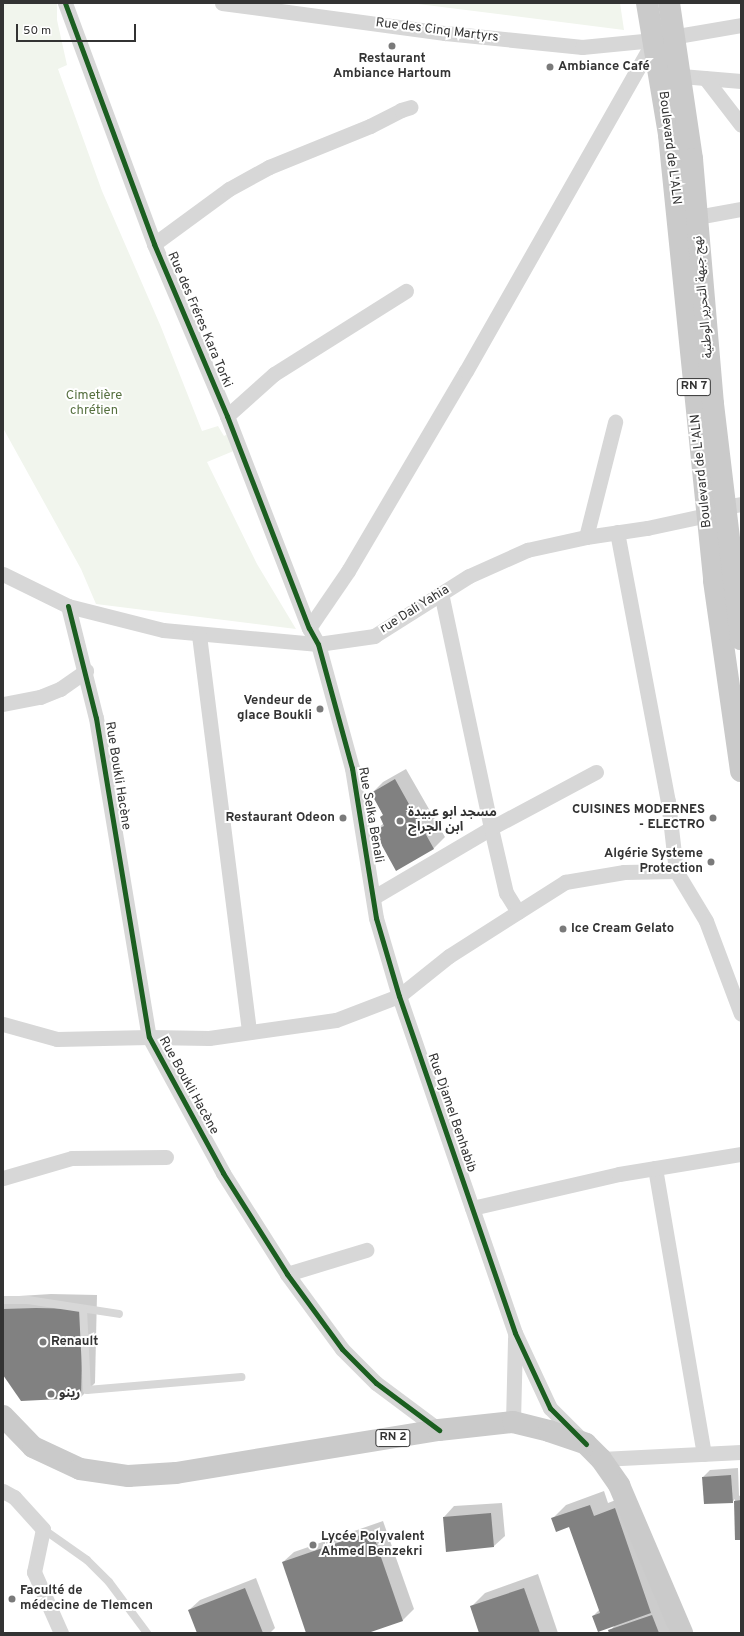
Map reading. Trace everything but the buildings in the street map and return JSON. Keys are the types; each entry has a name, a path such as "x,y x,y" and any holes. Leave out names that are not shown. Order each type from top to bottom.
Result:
{"main road":[{"name":"Boulevard de L'ALN","path":"647,3 664,38 669,135 682,253 724,509 714,581 741,771"},
{"name":"نهج جبهة التحرير الوطنية","path":"669,3 664,38 681,76 692,159 713,404 724,509 741,639"},
{"name":"RN 2","path":"3,1416 33,1447 80,1469 128,1476 176,1473 439,1430 513,1422 549,1431 586,1444 601,1459 619,1485 682,1633"}],"street":[{"name":"Rue des Fréres Kara Torki","path":"65,3 154,244 227,416 309,628 318,644"},
{"name":"Rue des Cinq Martyrs","path":"222,3 445,33 582,47 664,38 741,24"},
{"path":"309,628 348,571 664,38"},
{"path":"681,76 741,81"},
{"path":"704,78 741,124"},
{"path":"154,244 229,189 268,167 370,126 401,110 411,107"},
{"path":"697,217 741,209"},
{"path":"227,416 274,374 406,291"},
{"path":"586,537 615,422"},
{"name":"rue Dali Yahia","path":"3,574 68,606 163,630 198,635 318,644 374,636 469,576 527,550 586,537 647,528 724,509"},
{"path":"617,532 668,801 676,871 706,921 741,1014"},
{"path":"441,593 506,893 518,912"},
{"name":"Rue Boukli Hacène","path":"68,606 86,671 96,718 148,1037 223,1173 286,1274 342,1349 376,1383 439,1430"},
{"path":"198,635 249,1031"},
{"name":"Rue Selka Benali","path":"318,644 352,768 374,897"},
{"path":"3,704 40,697 60,688 86,671"},
{"path":"374,897 491,828 596,772"},
{"path":"3,1024 57,1039 148,1037 209,1038 249,1031 336,1020 399,996 449,956 565,882 624,872 676,871"},
{"name":"Rue Djamel Benhabib","path":"374,897 376,918 399,996 515,1333"},
{"path":"472,1208 619,1174 741,1154"},
{"path":"3,1178 72,1158 166,1157"},
{"path":"655,1168 704,1454"},
{"path":"286,1274 366,1250"},
{"path":"513,1422 515,1333"},
{"path":"515,1333 550,1408 586,1444"},
{"path":"601,1459 741,1452"},
{"path":"3,1491 14,1497 43,1529 34,1572 60,1633"}],"lane":[{"path":"3,1300 28,1300 119,1314"},
{"path":"83,1309 87,1390 241,1377"},
{"path":"43,1529 87,1560 109,1582 147,1633"}],"green space":[{"name":"Cimetière chrétien","path":"3,3 57,3 57,20 67,65 58,69 102,191 161,327 202,431 218,426 224,436 230,433 236,450 207,462 257,564 296,629 96,604 81,569 3,428"},
{"path":"410,3 620,3 624,30"}],"cycle path":[{"path":"65,3 154,244 227,416 309,628 318,644 352,768 376,918 399,996 515,1333 550,1408 586,1444"},
{"path":"68,606 96,718 149,1037 223,1173 287,1274 342,1349 376,1383 439,1430"}],"place":[{"name":"Restaurant Ambiance Hartoum","path":"392,46"},
{"name":"Ambiance Café","path":"550,67"},
{"name":"Vendeur de glace Boukli","path":"320,709"},
{"name":"Restaurant Odeon","path":"343,818"},
{"name":"CUISINES MODERNES - ELECTRO","path":"713,818"},
{"name":"مسجد ابو عبيدة ابن الجراح","path":"400,821"},
{"name":"Algérie Systeme Protection","path":"711,862"},
{"name":"Ice Cream Gelato","path":"563,929"},
{"name":"Renault","path":"43,1342"},
{"name":"رينو","path":"51,1394"},
{"name":"Lycée Polyvalent Ahmed Benzekri","path":"313,1545"},
{"name":"Faculté de médecine de Tlemcen","path":"12,1599"}]}
